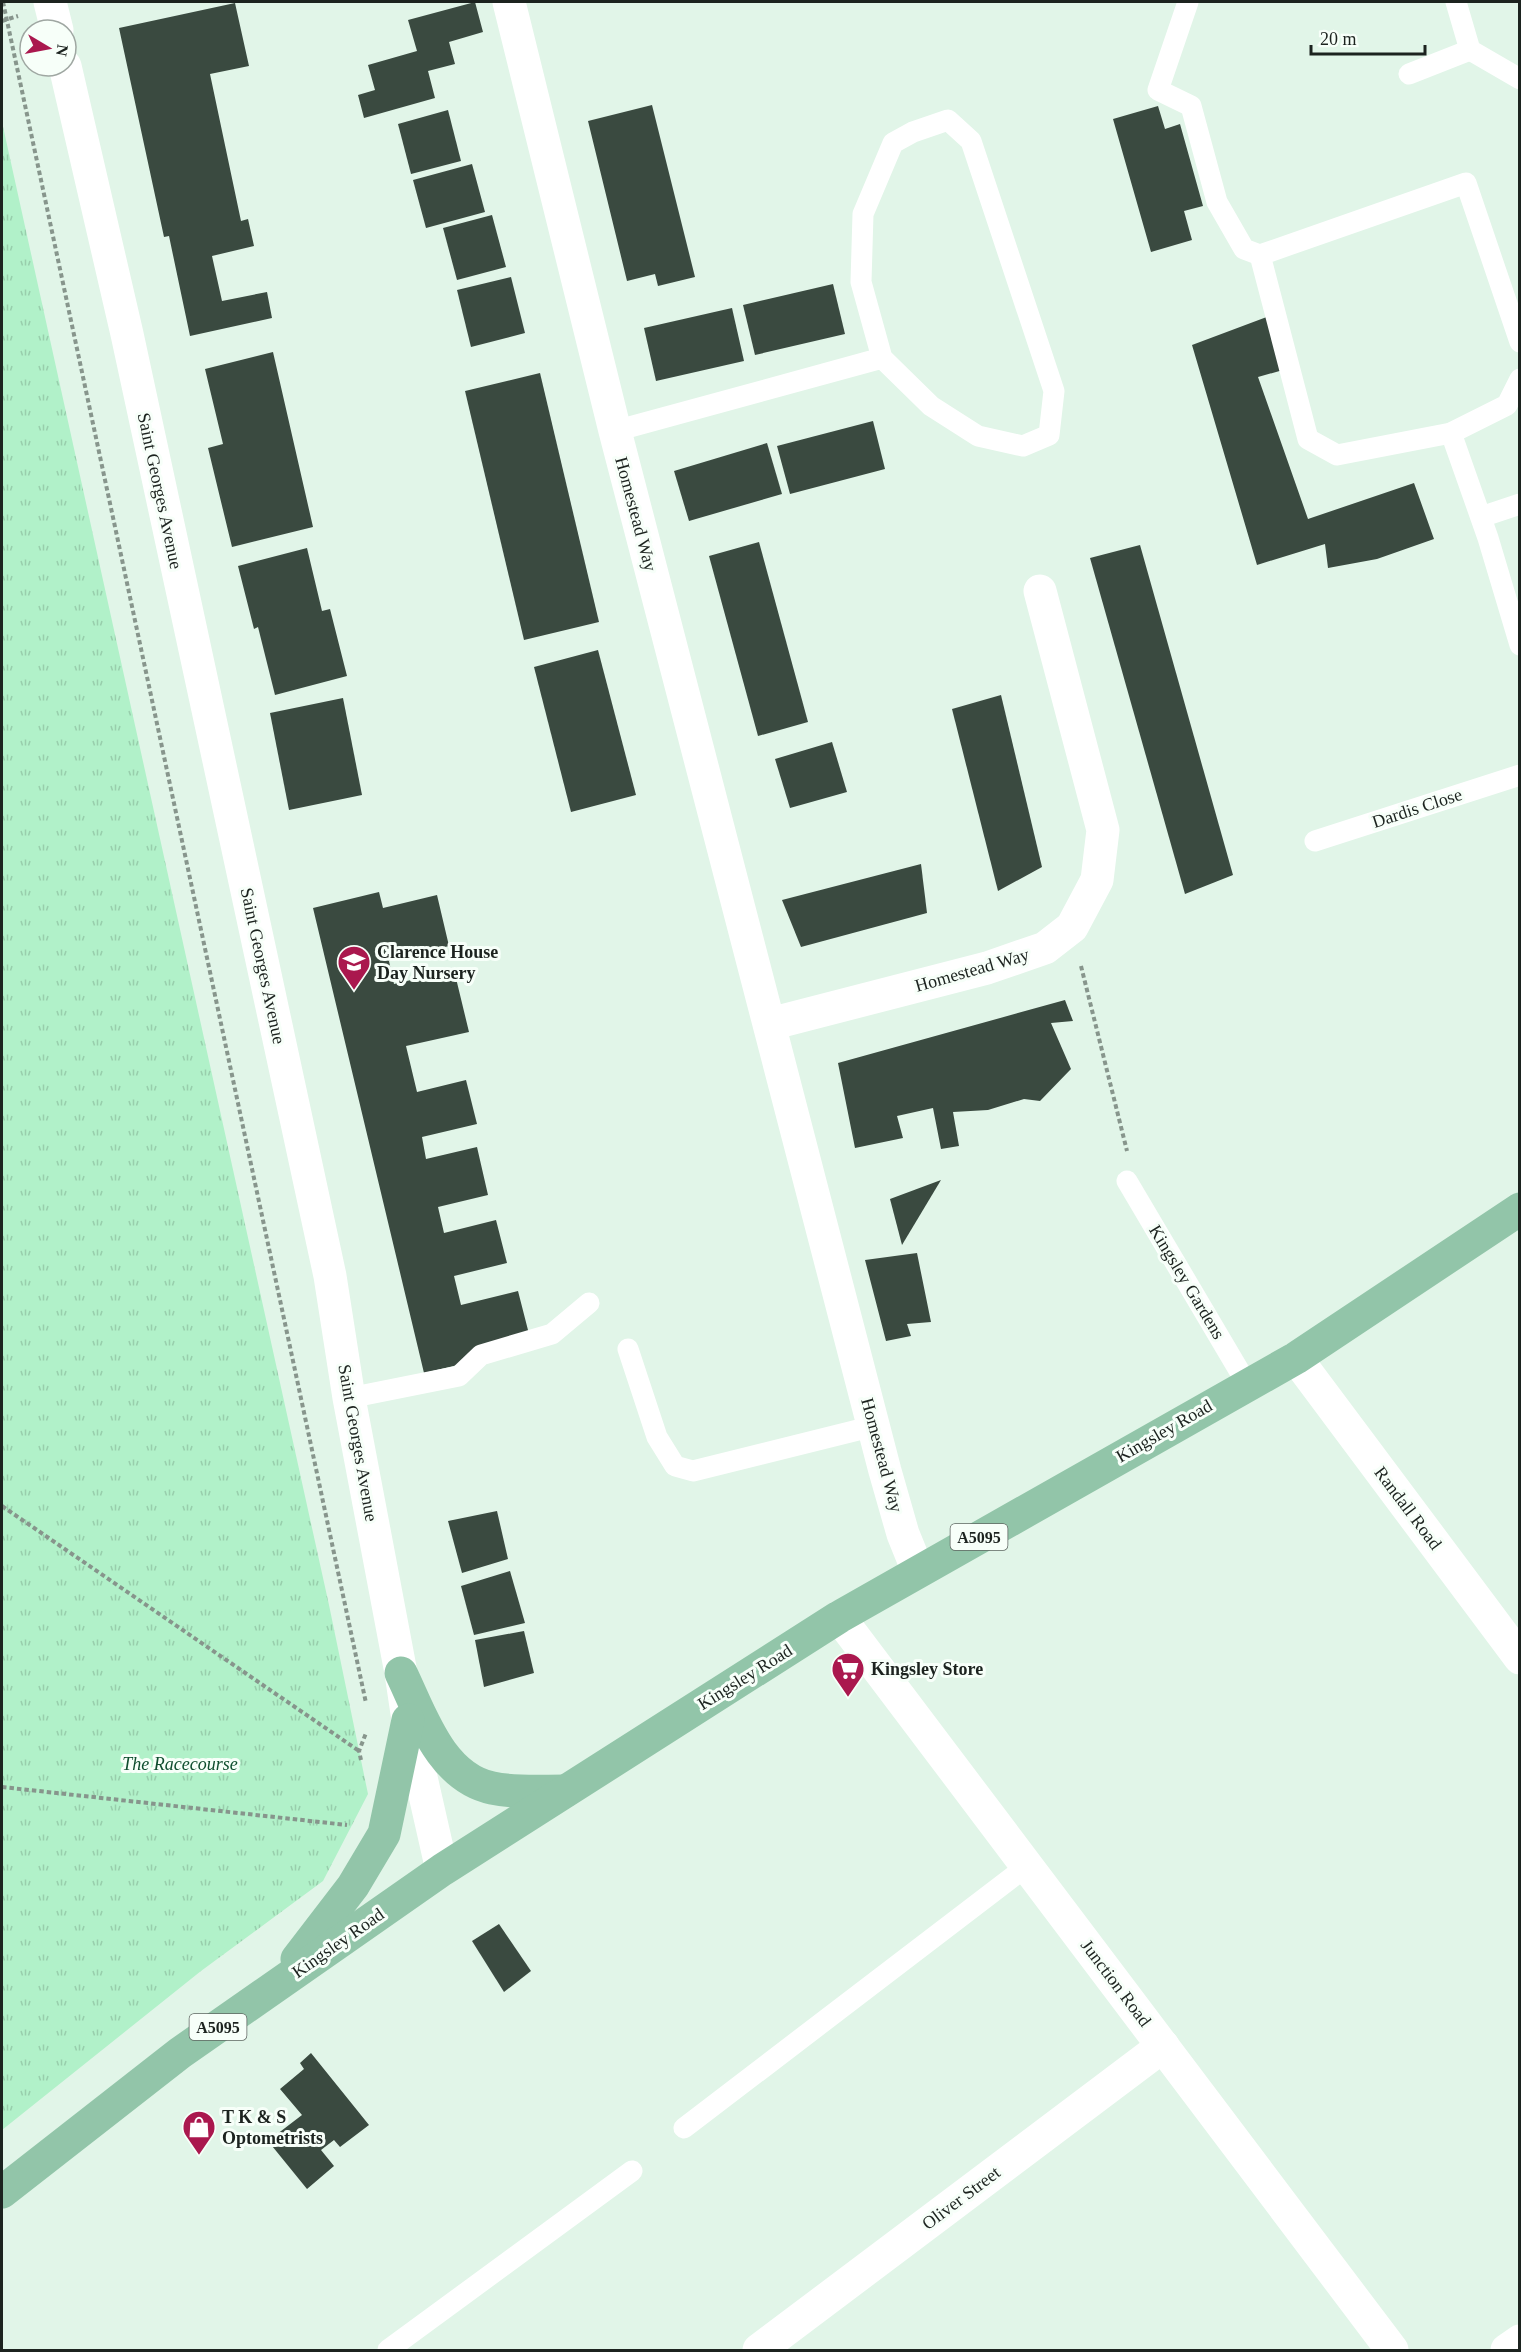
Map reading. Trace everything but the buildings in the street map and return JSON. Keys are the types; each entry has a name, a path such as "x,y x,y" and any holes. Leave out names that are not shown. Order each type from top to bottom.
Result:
{"main road":[{"name":"Kingsley Road","path":"2,2192 180,2053 442,1870 839,1617 1296,1358 1520,1209"},
{"path":"401,1673 429,1733 447,1759 464,1775 490,1788 565,1791"},
{"path":"273,1988 332,1914 380,1843 388,1818 408,1720"}],"street":[{"name":"Homestead Way","path":"509,2 615,431 874,1426 903,1534 918,1571"},
{"name":"Saint Georges Avenue","path":"68,78 129,346 330,1276 348,1398 408,1720 442,1870"},
{"name":"Homestead Way","path":"770,1024 987,968 1045,948 1072,927 1097,879 1103,830 1036,613"},
{"name":"Randall Road","path":"1296,1358 1520,1658"},
{"name":"Junction Road","path":"839,1617 1392,2350"},
{"name":"Oliver Street","path":"759,2350 1163,2046"},
{"path":"1507,2350 1520,2341"}],"lane":[{"path":"1188,2 1158,90 1191,106 1218,202 1244,249 1260,255 1466,183 1520,342"},
{"path":"1456,2 1470,50 1520,79"},
{"path":"1409,74 1470,50"},
{"path":"948,120 971,141 1054,392 1049,435 1023,446 978,436 931,406 882,358 861,282 863,214 893,144 914,132 948,120"},
{"path":"1260,255 1308,439 1337,455 1451,434 1507,405 1520,379"},
{"path":"615,431 882,358"},
{"path":"1451,434 1481,517 1510,574 1520,645"},
{"path":"1481,517 1520,504"},
{"name":"Dardis Close","path":"1315,841 1520,775"},
{"name":"Kingsley Gardens","path":"1127,1181 1248,1384"},
{"path":"348,1398 459,1376 481,1355 552,1334 589,1303"},
{"path":"628,1349 657,1437 675,1466 693,1471 874,1426"},
{"path":"684,2128 1027,1866"},
{"path":"388,2350 411,2344 632,2171"}],"path":[{"path":"3,2 368,1711"},
{"path":"2,21 7,20"},
{"path":"1072,927 1128,1156 1127,1181"},
{"path":"2,1506 359,1751 370,1723"},
{"path":"2,1787 352,1826"}],"green space":[{"name":"The Racecourse","path":"2,122 329,1605 368,1794 323,1881 201,1971 2,2130"}],"place":[{"name":"Clarence House Day Nursery","path":"354,991"},
{"name":"Kingsley Store","path":"848,1698"},
{"name":"T K & S Optometrists","path":"199,2156"}]}
